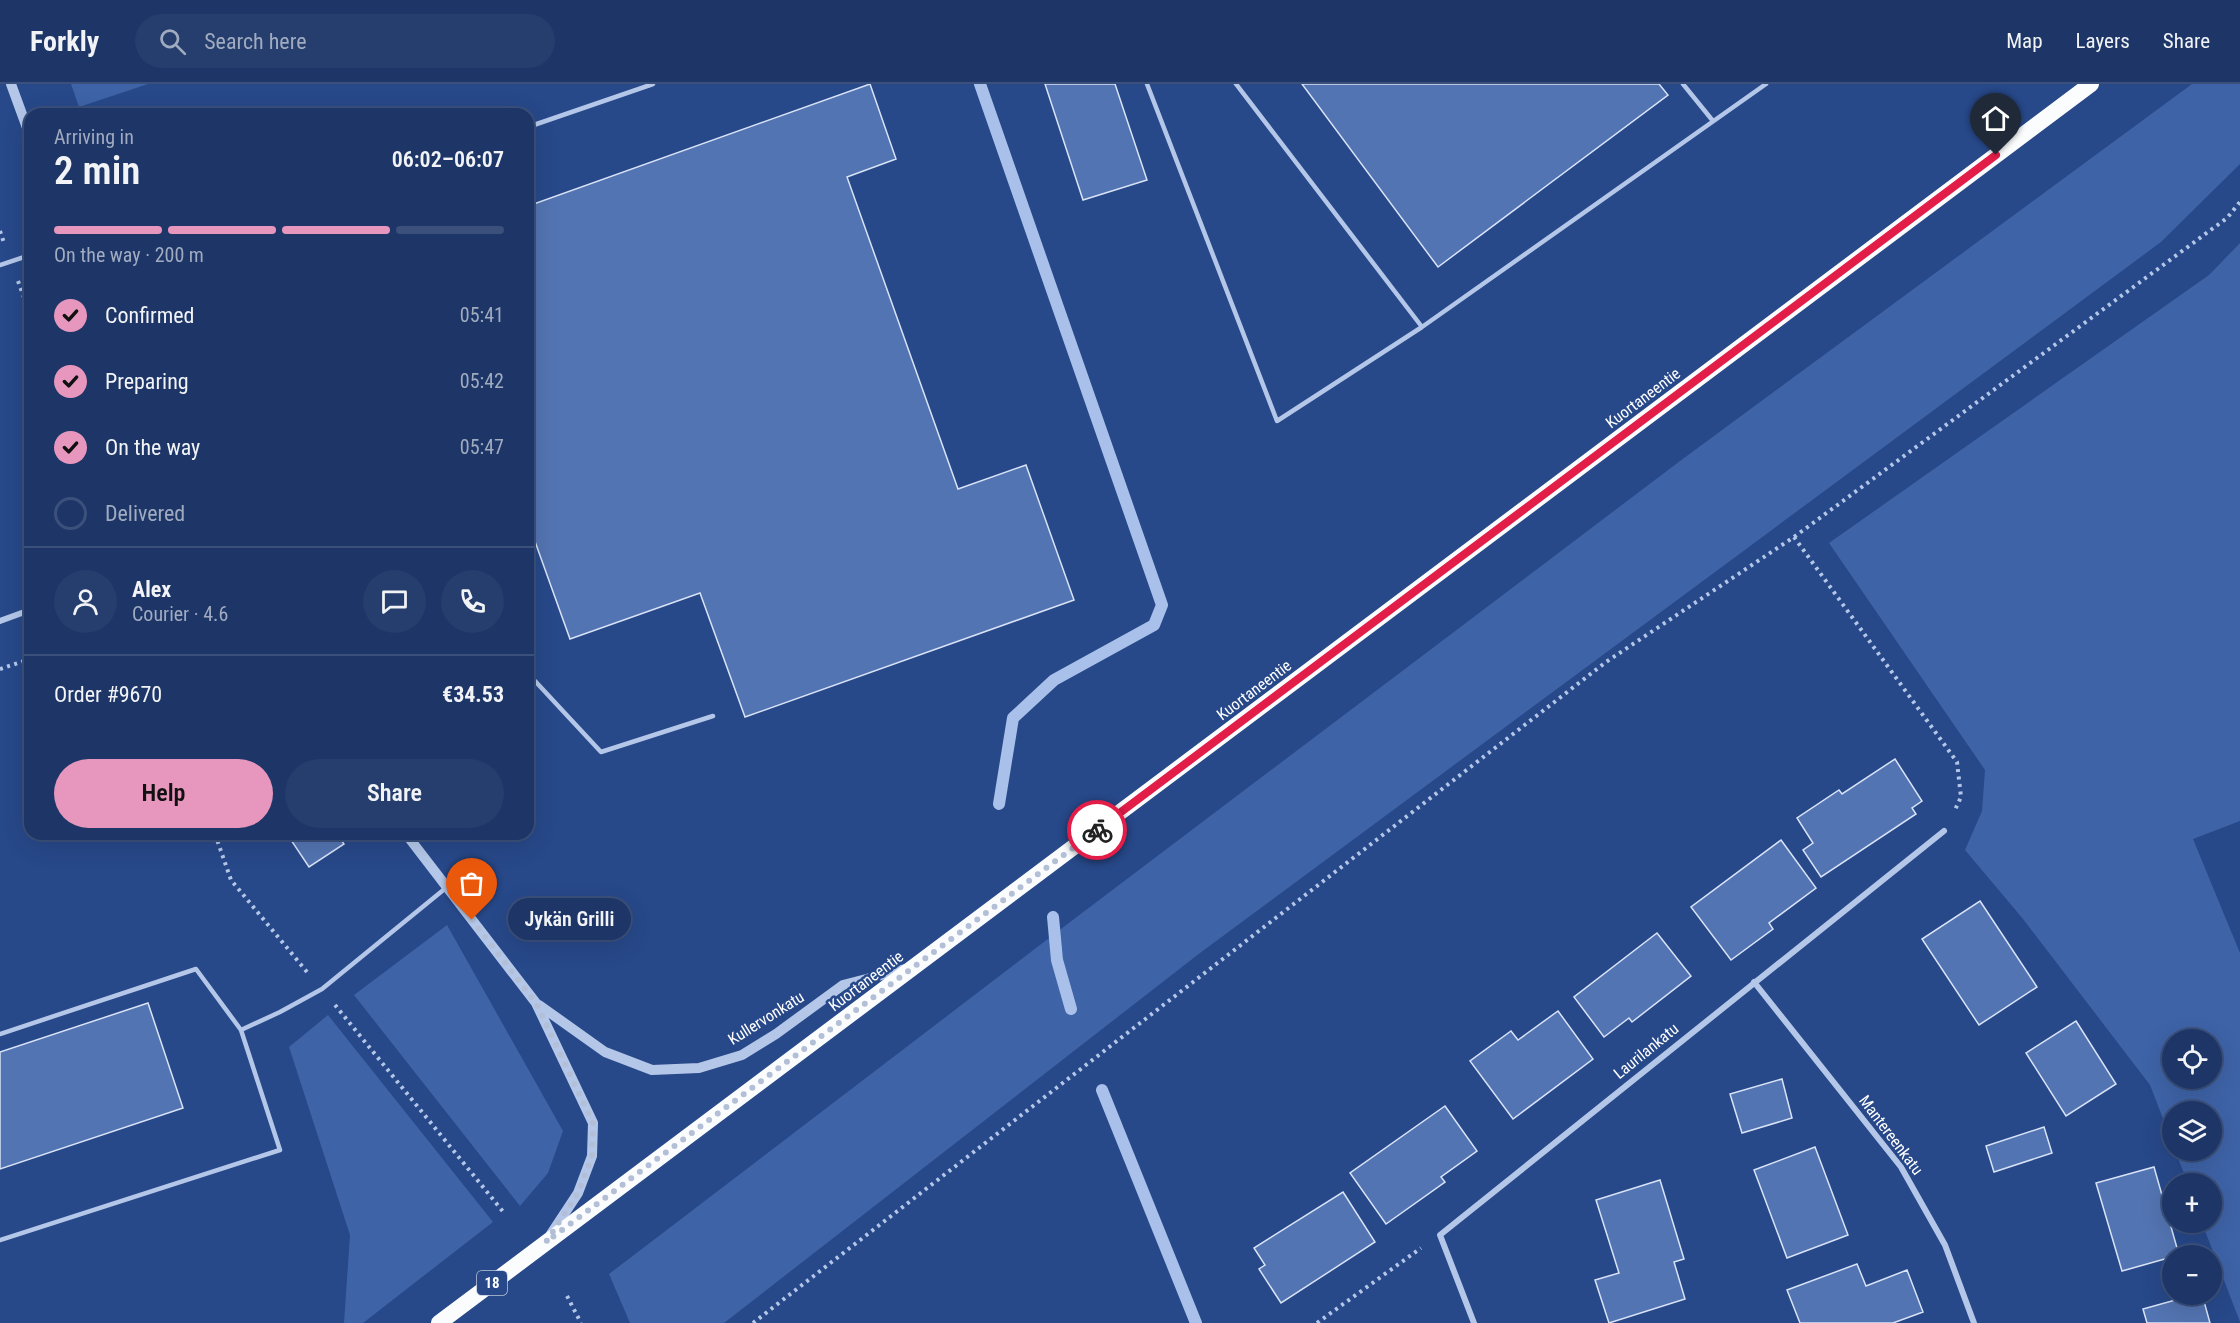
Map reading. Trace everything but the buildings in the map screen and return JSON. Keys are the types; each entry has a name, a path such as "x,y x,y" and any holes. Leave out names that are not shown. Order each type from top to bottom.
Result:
{"highway":[{"name":"Kuortaneentie","path":"439,1323 2091,84"}],"street":[{"path":"11,84 24,119"},
{"path":"0,621 24,612"},
{"name":"Laurilankatu","path":"1440,1235 1944,831"},
{"name":"Kullervonkatu","path":"411,840 536,1003 593,1123 592,1156 578,1193 546,1242"},
{"name":"Kullervonkatu","path":"536,1003 605,1052 652,1070 699,1068 742,1055 776,1034 843,984 915,967"},
{"name":"Mantereenkatu","path":"1754,982 1901,1167 1945,1245 1974,1323"},
{"path":"1440,1235 1474,1323"}],"lane":[{"path":"534,125 653,84"},
{"path":"1147,84 1277,421 1422,327 1766,84"},
{"path":"1236,84 1422,327"},
{"path":"1683,84 1713,122"},
{"path":"0,265 24,257"},
{"path":"534,681 601,752 712,716"},
{"path":"241,1030 322,989 447,886"},
{"path":"0,1034 196,969 241,1030 280,1150 0,1240"}],"path":[{"path":"753,1323 1606,662 1794,537 2227,218 2240,202"},
{"path":"1794,537 1957,762 1961,797 1944,831"},
{"path":"0,669 24,661"},
{"path":"217,840 231,880 505,1214"},
{"path":"1317,1323 1440,1235"},
{"path":"567,1296 581,1323"}],"shaded area":[{"path":"71,84 148,84 79,107"},
{"path":"2192,84 2240,84 2240,164 2161,242 1200,953 724,1323 630,1323 609,1274 1680,461"},
{"path":"2240,243 2240,821 2193,839 2240,953 2240,1322 2222,1275 2222,1245 2210,1245 2206,1233 2222,1233 2222,1173 2184,1173 2179,1161 2222,1161 2222,1101 2162,1101 2162,1116 2150,1085 2023,919 1965,850 1982,811 1985,770 1829,543 2209,275"},
{"path":"447,925 563,1131 548,1173 520,1206 354,995"},
{"path":"328,1015 493,1222 363,1323 344,1323 350,1235 289,1047"}],"waterway":[{"path":"980,84 1162,605 1154,625 1054,680 1013,718 999,804"},
{"path":"1053,917 1057,960 1071,1009"},
{"path":"1102,1090 1196,1323"}],"way so far":[{"path":"472,920 536,1003 593,1123 592,1156 578,1193 546,1242 1097,830"}],"place":[{"name":"Jykän Grilli","path":"472,920"}],"route":[{"path":"1097,830 1996,155"}]}
